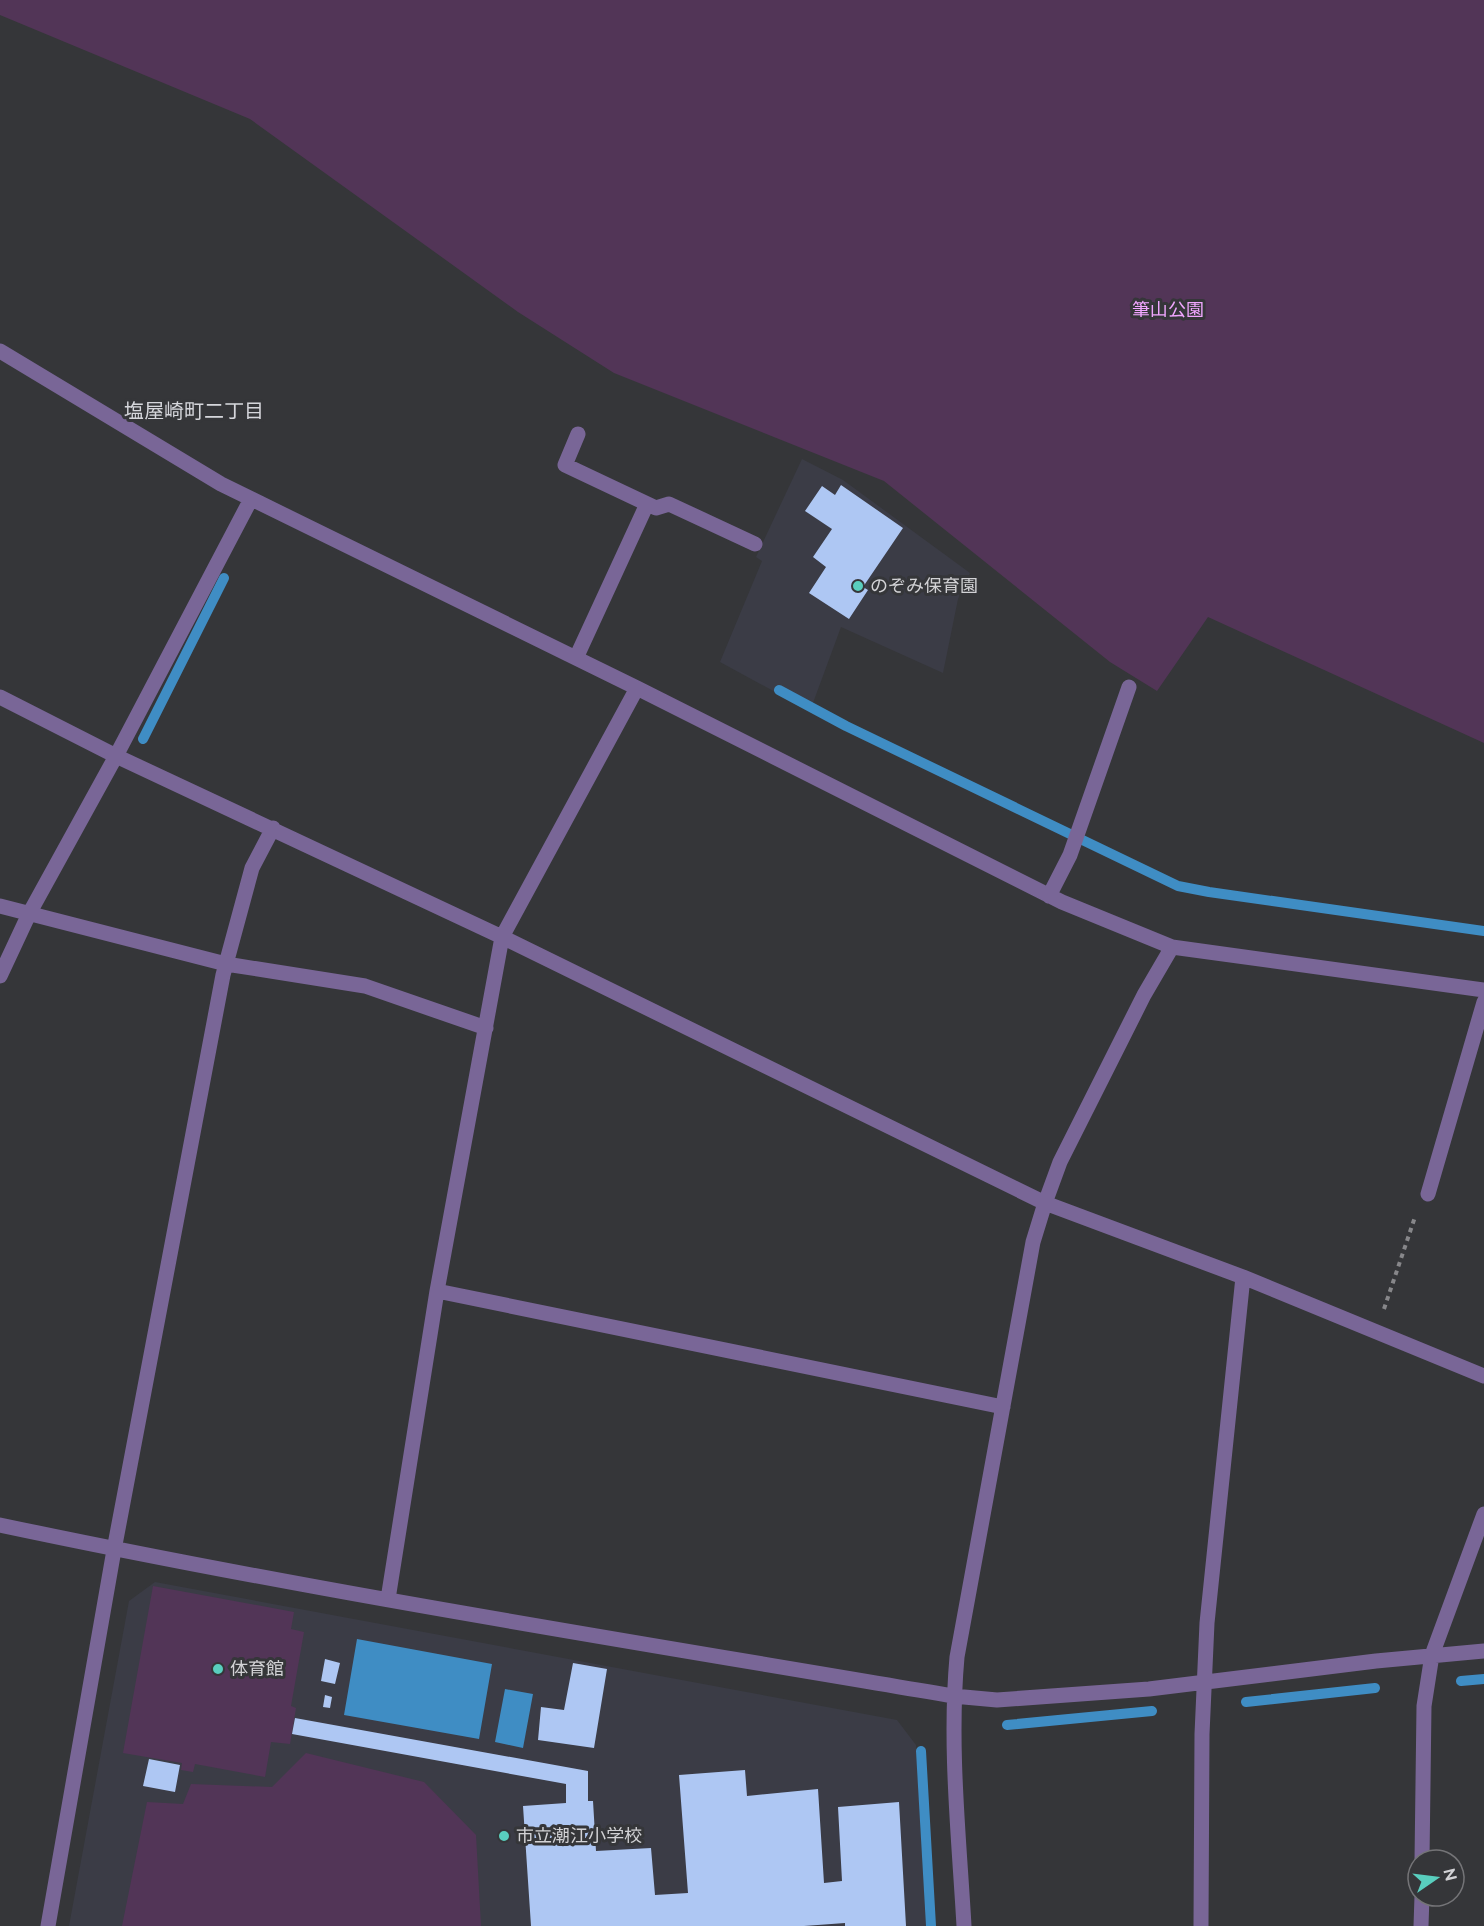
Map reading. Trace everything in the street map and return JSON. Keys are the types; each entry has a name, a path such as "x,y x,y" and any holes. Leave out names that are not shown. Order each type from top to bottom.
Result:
{"street":[{"path":"0,351 221,484 637,688 1049,896 1172,947 1484,990"},
{"path":"578,434 565,465 656,508 669,504 755,544"},
{"path":"0,976 29,914 116,756 251,499"},
{"path":"576,658 647,504"},
{"path":"1049,896 1070,855 1129,687"},
{"path":"388,1599 437,1291 502,937 637,688"},
{"path":"0,697 116,756 502,937 1045,1203 1243,1277 1484,1376"},
{"path":"48,1926 114,1550 226,964 252,868 273,828"},
{"path":"0,906 226,964 365,986 486,1028"},
{"path":"964,1926 953,1696 957,1657 1034,1242 1060,1162 1144,995 1172,947"},
{"path":"1428,1194 1484,1002"},
{"path":"1201,1926 1204,1681 1207,1623 1243,1277"},
{"path":"437,1291 1003,1407"},
{"path":"1422,1848 1424,1706 1432,1655 1484,1515"},
{"path":"0,1525 114,1550 388,1599 953,1696 997,1700 1149,1689 1432,1655 1484,1651"},
{"path":"1421,1926 1422,1908"}],"path":[{"path":"1376,1333 1421,1199 1428,1194"}],"shaded area":[{"name":"のぞみ保育園","path":"802,459 843,480 970,573 958,599 943,673 841,627 810,711 720,662 762,561 756,557"},
{"name":"市立潮江小学校","path":"155,1582 897,1720 916,1745 926,1926 69,1926 129,1601"}],"green space":[{"name":"筆山公園","path":"0,0 1484,0 1484,743 1208,617 1157,691 1110,662 884,481 614,373 518,312 250,119 0,15"},
{"name":"体育館","path":"153,1586 294,1612 291,1629 304,1632 291,1706 296,1708 290,1744 271,1742 265,1777 195,1764 193,1772 181,1770 182,1763 123,1753"},
{"path":"306,1753 424,1782 476,1835 481,1926 122,1926 147,1802 183,1804 191,1784 272,1787"}],"water":[{"path":"357,1639 492,1664 479,1739 344,1715"},
{"path":"505,1689 533,1694 523,1748 495,1742"}],"building":[{"path":"841,485 903,528 863,587 868,590 849,619 809,593 826,567 813,557 832,529 805,511 822,486 835,495"},
{"path":"325,1659 340,1663 335,1684 321,1681"},
{"path":"573,1663 607,1669 594,1748 538,1740 541,1707 564,1710"},
{"path":"325,1695 332,1697 330,1708 323,1707"},
{"path":"295,1718 588,1771 588,1801 593,1801 596,1851 651,1848 655,1895 688,1893 679,1775 745,1770 747,1796 818,1789 824,1883 842,1881 838,1807 899,1802 906,1926 845,1926 845,1923 804,1926 531,1926 523,1806 566,1803 566,1784 292,1734"},
{"path":"149,1759 180,1765 175,1792 143,1786"}],"waterway":[{"path":"143,739 224,578"},
{"path":"779,690 846,726 1178,886 1484,931"},
{"path":"1461,1681 1484,1679"},
{"path":"1246,1702 1375,1688"},
{"path":"1007,1725 1152,1711"},
{"path":"921,1751 931,1926"}],"place":[{"name":"のぞみ保育園","path":"858,586"},
{"name":"体育館","path":"218,1669"},
{"name":"市立潮江小学校","path":"504,1836"}],"district":[{"name":"塩屋崎町二丁目","path":"194,411"}]}
